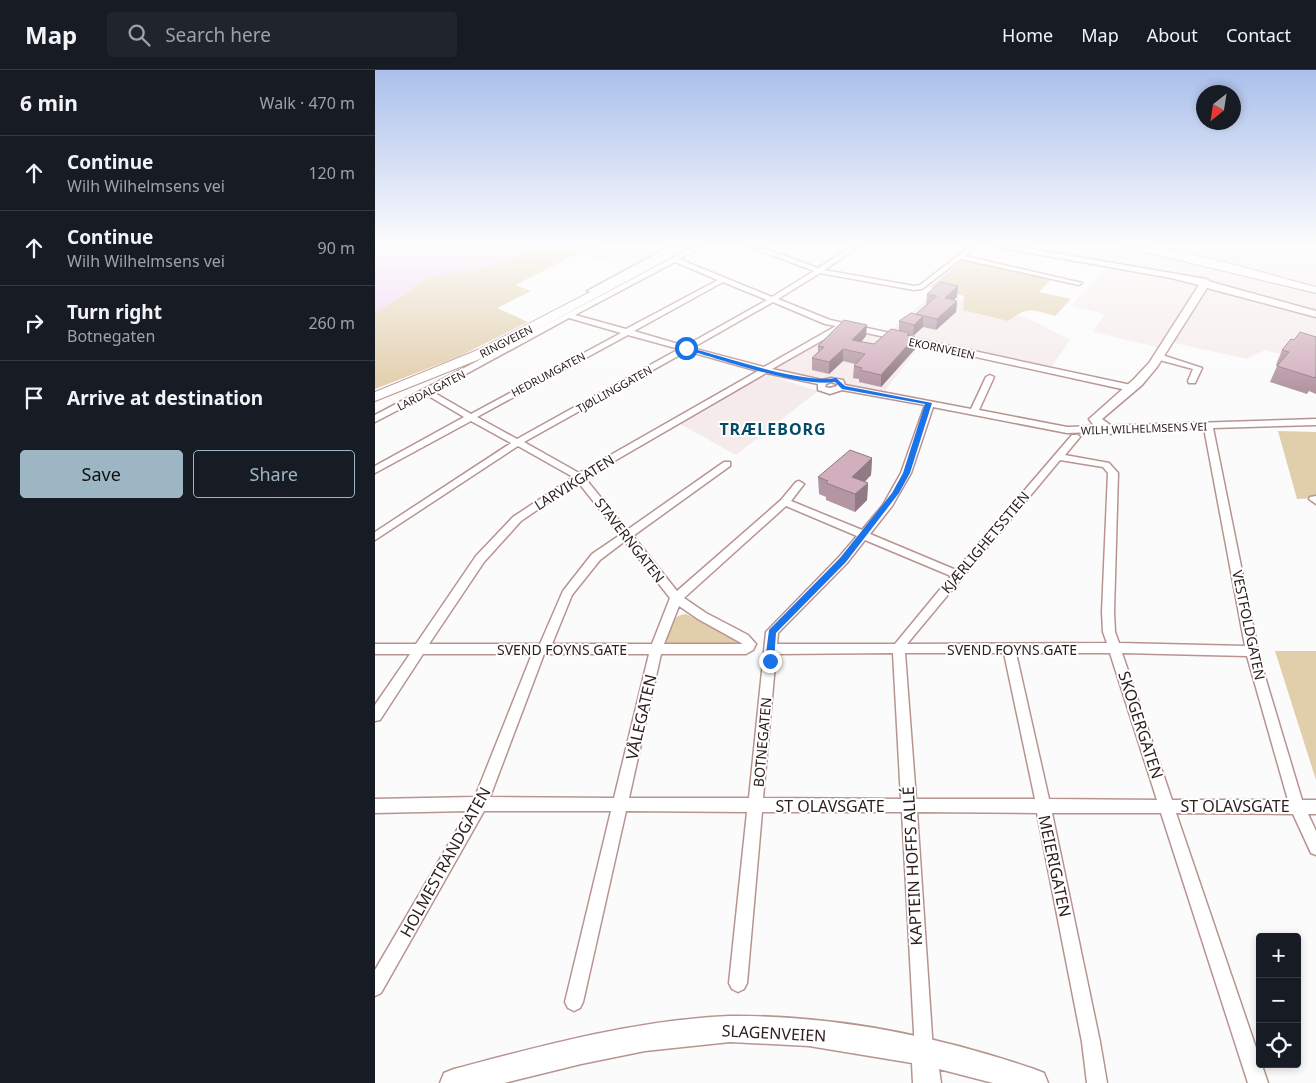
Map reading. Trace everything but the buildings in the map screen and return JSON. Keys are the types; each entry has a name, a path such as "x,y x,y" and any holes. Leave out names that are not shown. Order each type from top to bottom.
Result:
{"main road":[{"name":"RINGVEIEN","path":"375,397 485,352 595,294"}],"street":[{"name":"LARDALGATEN","path":"375,419 610,294"},
{"name":"HEDRUMGATEN","path":"375,470 470,416 696,294"},
{"name":"EKORNVEIEN","path":"758,294 817,318 843,325 1131,388"},
{"name":"TJØLLINGGATEN","path":"375,537 518,442 781,294"},
{"path":"1111,430 1102,427 1095,419 1131,388 1159,356 1198,294"},
{"path":"1248,294 1313,313"},
{"path":"569,316 765,370"},
{"name":"LARVIKGATEN","path":"375,716 418,649 480,559 500,536 535,506 579,478 843,325"},
{"path":"1159,356 1197,368 1193,381"},
{"name":"WILH WILHELMSENS VEI","path":"765,370 822,382 821,388 830,391 842,387 1067,430 1316,422"},
{"path":"973,413 990,377"},
{"name":"STAVERNGATEN","path":"428,392 579,478 676,598 702,616 744,638 749,647"},
{"name":"BOTNEGATEN","path":"738,983 772,632 864,535 887,506 906,473 929,405"},
{"name":"VESTFOLDGATEN","path":"1208,426 1252,651 1297,806 1316,848"},
{"name":"KJÆRLIGHETSSTIEN","path":"899,649 908,632 1075,437"},
{"name":"SKOGERGATEN","path":"1058,457 1106,465 1113,473 1107,612 1109,632 1258,1083"},
{"name":"HOLMESTRANDGATEN","path":"375,987 480,804 542,649 567,594 596,557 727,464"},
{"name":"VÅLEGATEN","path":"574,1002 657,650 676,598 785,502 799,484"},
{"path":"785,502 958,574"},
{"name":"SVEND FOYNS GATE","path":"375,649 657,650 746,649 749,647"},
{"name":"SVEND FOYNS GATE","path":"771,649 1113,648 1252,651"},
{"name":"KAPTEIN HOFFS ALLÉ","path":"899,649 927,1083"},
{"name":"MEIERIGATEN","path":"1009,649 1050,836 1091,1042 1097,1083"},
{"name":"ST OLAVSGATE","path":"375,806 480,804 1316,807"},
{"name":"SLAGENVEIEN","path":"454,1083 547,1057 639,1039 709,1030 755,1028 807,1032 924,1051 1034,1083"}],"shaded area":[{"path":"375,294 524,294 497,308 528,322 460,356 375,389"},
{"path":"375,294 405,294 399,299 375,312"},
{"path":"932,294 947,294 1029,319 1070,340 1052,366 1028,363 888,333"},
{"path":"957,294 1049,294 1071,299 1055,316 1041,312 1026,311 1008,321 963,310 964,296"},
{"path":"1082,294 1316,294 1316,364 1265,350 1247,359 1161,340 1157,347 1093,332 1105,314 1071,306"},
{"path":"844,327 920,345 885,391 772,369"},
{"path":"765,374 818,391 736,455 680,424"},
{"path":"1278,431 1316,432 1316,498 1297,499"},
{"path":"686,614 734,638 736,643 733,646 666,644 673,621 680,615"},
{"path":"1275,651 1316,651 1316,780"}],"district":[{"name":"TRÆLEBORG","path":"773,429"}],"route":[{"path":"686,348 765,370 822,382 836,380 842,384 842,387 889,394 929,403 906,473 887,506 843,560 772,632 770,661"}]}
